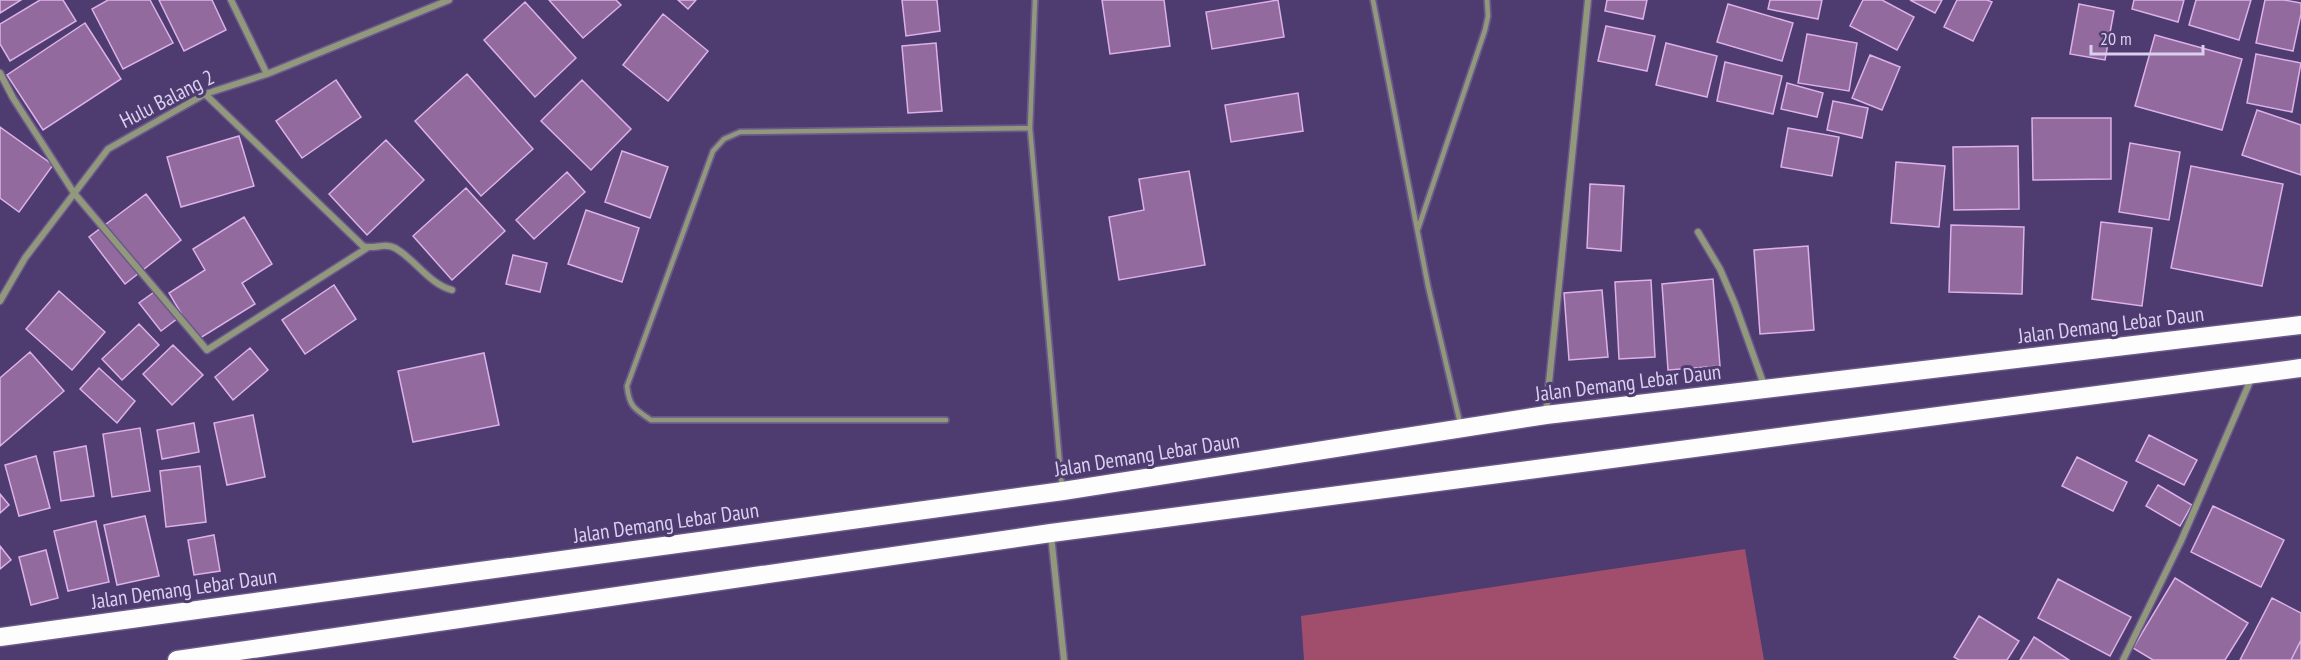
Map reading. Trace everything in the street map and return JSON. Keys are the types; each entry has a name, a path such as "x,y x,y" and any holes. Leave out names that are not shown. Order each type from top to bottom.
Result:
{"highway":[{"name":"Jalan Demang Lebar Daun","path":"0,637 1063,491 1546,415 2301,325"},
{"path":"177,660 1051,533 2301,368"}],"street":[{"path":"231,0 267,74"},
{"name":"Hulu Balang 2","path":"0,301 25,258 108,149 205,94 267,74 449,0"},
{"path":"1546,415 1588,0"},
{"path":"0,73 13,98 74,193 207,350 367,248 389,245 413,261 440,286 452,290"},
{"path":"205,94 367,248"},
{"path":"1698,232 1720,269 1735,304 1765,389"},
{"path":"2123,660 2181,541 2253,374"},
{"path":"1051,533 1064,660"}],"lane":[{"path":"1035,0 1030,128 1063,491"},
{"path":"1373,0 1418,229 1461,429"},
{"path":"1418,229 1485,30 1488,16 1487,0"},
{"path":"946,420 651,420 636,411 629,401 627,386 713,151 724,139 740,132 1030,128"}],"shaded area":[{"path":"1745,549 1764,660 1304,660 1301,616"}],"building":[{"path":"0,0 21,0 0,13"},
{"path":"40,0 63,0 76,21 10,61 0,44 0,24"},
{"path":"108,0 150,0 173,43 123,69 92,9"},
{"path":"159,0 212,0 226,30 184,51"},
{"path":"549,0 616,0 621,5 583,38"},
{"path":"678,0 696,0 688,9"},
{"path":"902,0 937,0 940,31 906,36"},
{"path":"1102,0 1164,0 1170,46 1110,54"},
{"path":"1278,0 1284,37 1212,49 1206,12"},
{"path":"1607,0 1647,0 1643,19 1605,11"},
{"path":"1770,0 1822,0 1818,19 1768,9"},
{"path":"1863,0 1882,0 1914,17 1897,50 1850,26"},
{"path":"1910,0 1942,0 1935,13"},
{"path":"1957,0 1992,2 1973,41 1944,27"},
{"path":"2134,0 2184,0 2178,22 2132,9"},
{"path":"2196,0 2251,0 2239,40 2189,25"},
{"path":"2265,0 2301,3 2301,14 2293,51 2256,43"},
{"path":"525,2 576,58 535,97 484,40"},
{"path":"1728,4 1793,23 1782,61 1717,42"},
{"path":"2079,4 2114,11 2105,60 2070,54"},
{"path":"663,14 708,51 668,101 623,65"},
{"path":"85,23 121,79 43,130 7,75"},
{"path":"1606,26 1655,36 1647,71 1598,61"},
{"path":"1807,34 1857,43 1849,91 1798,83"},
{"path":"2155,35 2242,59 2222,130 2135,106"},
{"path":"936,43 942,111 908,113 902,46"},
{"path":"1666,43 1717,56 1707,97 1656,85"},
{"path":"2256,54 2301,63 2292,112 2247,103"},
{"path":"1870,55 1900,67 1882,110 1852,98"},
{"path":"1725,62 1782,76 1773,114 1717,101"},
{"path":"467,74 533,149 481,196 415,121"},
{"path":"336,80 361,117 302,158 276,121"},
{"path":"582,80 631,129 591,170 541,121"},
{"path":"1787,83 1823,93 1817,117 1781,109"},
{"path":"1298,93 1303,131 1231,142 1225,105"},
{"path":"1833,101 1868,108 1862,138 1827,130"},
{"path":"2257,110 2301,125 2301,175 2242,155"},
{"path":"2032,118 2111,118 2111,179 2033,180"},
{"path":"0,127 53,165 19,212 0,198"},
{"path":"1788,128 1839,137 1832,176 1781,167"},
{"path":"239,136 254,186 181,207 167,157"},
{"path":"386,140 424,180 367,235 329,194"},
{"path":"2130,143 2180,152 2169,220 2119,212"},
{"path":"2018,146 2019,209 1954,210 1953,147"},
{"path":"622,151 668,167 650,218 605,202"},
{"path":"1896,162 1945,166 1939,227 1891,223"},
{"path":"2191,166 2283,184 2262,286 2171,268"},
{"path":"1189,171 1205,265 1119,280 1109,217 1144,210 1139,179"},
{"path":"567,172 585,192 534,239 516,220"},
{"path":"1590,184 1624,186 1621,251 1587,248"},
{"path":"466,188 505,231 452,280 413,236"},
{"path":"146,194 181,240 125,284 89,237"},
{"path":"586,210 639,228 622,282 568,264"},
{"path":"244,217 272,264 242,283 255,304 197,340 169,293 205,270 193,249"},
{"path":"2101,222 2152,228 2142,306 2092,299"},
{"path":"1951,225 2024,227 2022,294 1949,292"},
{"path":"1808,246 1814,330 1760,334 1754,250"},
{"path":"513,255 547,263 540,292 506,284"},
{"path":"1713,279 1720,366 1668,370 1662,284"},
{"path":"1651,280 1655,357 1619,359 1615,282"},
{"path":"334,285 356,319 305,354 282,320"},
{"path":"157,290 178,318 161,331 139,303"},
{"path":"1602,290 1608,357 1569,360 1564,293"},
{"path":"59,291 105,332 72,370 26,329"},
{"path":"139,324 159,345 122,380 102,359"},
{"path":"173,345 203,375 172,405 143,374"},
{"path":"250,348 268,370 233,400 215,377"},
{"path":"30,352 64,391 0,446 0,378"},
{"path":"484,353 499,425 413,442 398,371"},
{"path":"99,368 135,401 117,423 80,389"},
{"path":"253,415 265,477 227,485 214,423"},
{"path":"194,423 199,452 162,459 157,430"},
{"path":"140,428 150,491 112,497 103,434"},
{"path":"2149,435 2197,460 2184,485 2136,461"},
{"path":"86,446 94,496 61,501 54,452"},
{"path":"36,456 50,508 19,516 5,465"},
{"path":"2077,457 2127,482 2113,511 2062,486"},
{"path":"200,466 206,522 166,527 160,471"},
{"path":"2158,485 2192,505 2180,526 2146,506"},
{"path":"0,494 9,505 0,513"},
{"path":"2213,506 2284,540 2261,587 2191,552"},
{"path":"145,516 159,576 117,585 104,525"},
{"path":"96,521 109,582 68,591 54,531"},
{"path":"214,535 220,571 194,575 188,540"},
{"path":"0,546 11,560 0,569"},
{"path":"46,550 58,598 31,605 19,557"},
{"path":"2175,578 2248,623 2225,660 2153,660 2133,648"},
{"path":"2058,579 2131,617 2110,656 2038,618"},
{"path":"2272,598 2301,613 2301,640 2291,660 2240,660"},
{"path":"1979,616 2019,641 2007,660 1959,660 1954,657"},
{"path":"2034,637 2069,660 2020,660"},
{"path":"2301,640 2301,660 2291,660"}]}
